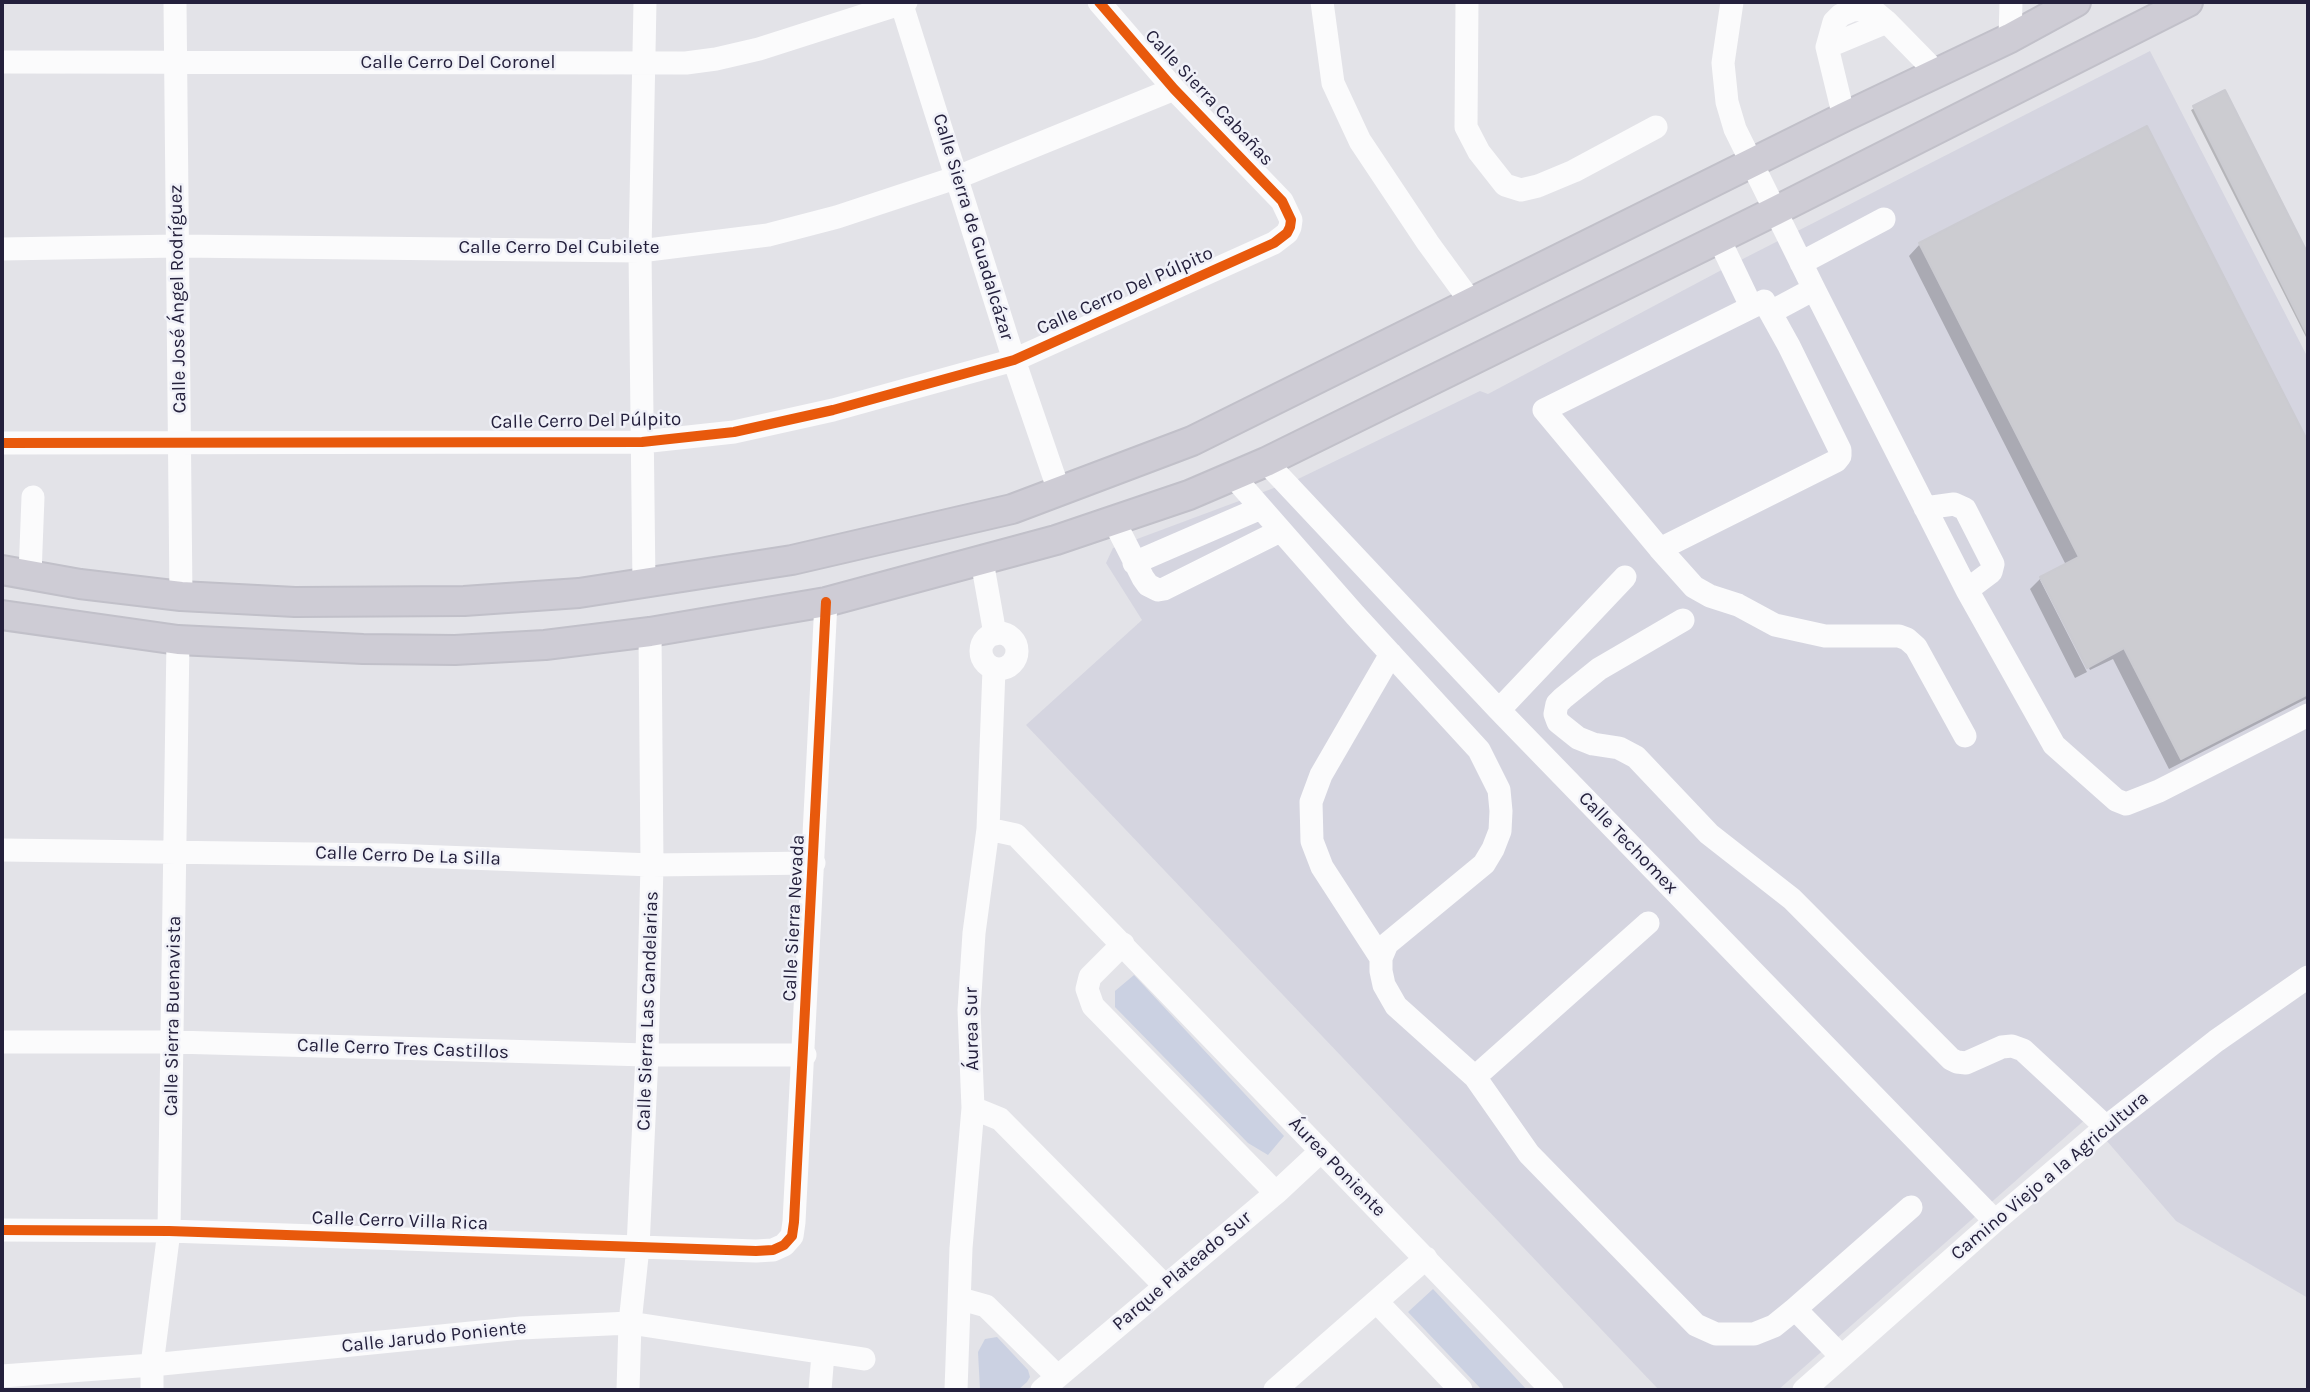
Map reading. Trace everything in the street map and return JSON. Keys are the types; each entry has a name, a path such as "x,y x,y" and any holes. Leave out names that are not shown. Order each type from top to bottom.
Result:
{"main road":[{"path":"2,570 181,596 295,602 464,601 579,593 644,584 792,559 1012,509 1192,441 2076,2"},
{"path":"2,615 178,640 363,649 455,650 545,645 650,632 826,602 982,561 1056,540 1189,495 1266,462 1719,239 2188,2"}],"street":[{"name":"Calle José Ángel Rodríguez","path":"176,2 181,596"},
{"path":"644,584 640,251 645,2"},
{"name":"Calle Cerro Del Coronel","path":"2,62 686,63 758,49 903,2"},
{"name":"Calle Sierra de Guadalcázar","path":"903,2 1014,360 1059,491"},
{"name":"Calle Sierra Cabañas","path":"1099,2 1174,89 1282,201 1291,220"},
{"path":"1322,2 1333,83 1360,141 1471,302"},
{"path":"1467,2 1466,127 1479,152 1505,185 1521,190 1538,186 1574,171 1656,127"},
{"path":"1732,2 1723,63 1727,102 1735,129 1967,590 2054,745 2116,800 2126,804 2159,791 2308,715"},
{"path":"2010,37 2011,2"},
{"path":"1844,117 1827,47 1834,22 1841,15 1866,9 1875,12 1936,72"},
{"name":"Calle Cerro Del Cubilete","path":"2,250 178,246 640,251 768,235 837,217 958,177 1174,89"},
{"path":"1801,263 1884,219"},
{"name":"Calle Cerro Del Púlpito","path":"2,443 642,442 734,432 833,411 1014,360 1274,243 1287,233 1291,220"},
{"path":"1660,549 1836,461 1840,456 1840,450 1719,239"},
{"path":"1814,289 1761,309 1544,410 1694,587 1710,596 1738,605 1775,625 1825,636 1899,636 1907,639 1916,647 1965,736"},
{"name":"Calle Techomex","path":"1266,462 1499,710 1994,1221"},
{"path":"1233,476 1479,750 1499,790 1500,831 1484,864 1387,944 1381,958"},
{"path":"30,575 33,497"},
{"path":"1925,508 1954,505 1965,509 1993,564 1991,572 1967,590"},
{"path":"1134,563 1261,508"},
{"path":"1114,521 1148,585 1158,590 1280,531"},
{"name":"Áurea Sur","path":"956,1390 961,1248 973,1108 969,1010 974,933 988,829 994,669 984,662 981,651 985,639 995,634 982,561"},
{"path":"1499,710 1625,577"},
{"name":"Calle Sierra Nevada","path":"792,1236 805,1055 826,602"},
{"path":"1683,620 1599,669 1563,698 1557,704 1555,715 1558,722 1578,738 1592,744 1619,748 1636,757 1709,834 1792,899 1951,1059 1966,1063 2002,1047 2012,1046 2022,1050 2106,1127"},
{"name":"Calle Sierra Las Candelarias","path":"628,1390 647,1055 652,865 650,632"},
{"name":"Calle Sierra Buenavista","path":"152,1390 152,1365 169,1231 174,1042 178,640"},
{"path":"1391,654 1321,775 1311,802 1312,841 1322,867 1381,958 1384,985 1395,1006 1475,1077 1529,1154 1696,1325 1716,1334 1755,1334 1774,1326 1911,1207"},
{"name":"Áurea Poniente","path":"988,829 1016,835 1552,1390"},
{"name":"Calle Cerro De La Silla","path":"2,850 390,855 652,865 814,863"},
{"path":"1475,1077 1648,923"},
{"path":"1123,944 1090,977 1087,989 1093,1006 1276,1193"},
{"name":"Camino Viejo a la Agricultura","path":"1804,1390 1994,1221 2106,1127 2216,1041 2308,977"},
{"name":"Calle Cerro Tres Castillos","path":"2,1042 174,1042 647,1055 805,1055"},
{"path":"973,1108 1000,1119 1166,1286"},
{"name":"Parque Plateado Sur","path":"1049,1383 1276,1193 1321,1151"},
{"name":"Calle Cerro Villa Rica","path":"2,1230 169,1231 773,1250 792,1236"},
{"path":"1275,1390 1426,1258"},
{"path":"961,1299 986,1306 1049,1383"},
{"path":"1377,1302 1461,1390"},
{"path":"1795,1309 1841,1356"},
{"name":"Calle Jarudo Poniente","path":"2,1376 152,1365 521,1328 630,1323 864,1359"},
{"path":"820,1390 823,1354"}],"shaded area":[{"path":"2150,51 2308,358 2308,1298 2176,1221 2087,1118 1778,1390 1659,1390 1026,725 1142,620 1106,563 1113,548 1298,479 1480,391 1488,394 1731,265"},
{"path":"1134,975 1284,1136 1268,1155 1248,1143 1115,1007 1115,991"},
{"path":"1433,1289 1527,1390 1482,1390 1408,1312"},
{"path":"997,1337 1028,1370 1030,1377 1018,1390 980,1390 978,1352 985,1339"}],"building":[{"path":"2225,90 2308,254 2308,336 2193,106"},
{"path":"2147,126 2308,442 2308,694 2181,759 2124,648 2087,668 2040,577 2079,557 1919,243"}],"cycle path":[{"path":"2,443 642,442 734,432 833,410 1014,360 1274,243 1287,233 1290,227 1291,220 1282,201 1174,89 1099,2"},
{"path":"2,1230 169,1231 756,1251 773,1250 784,1245 792,1236 794,1222 826,602"}]}
